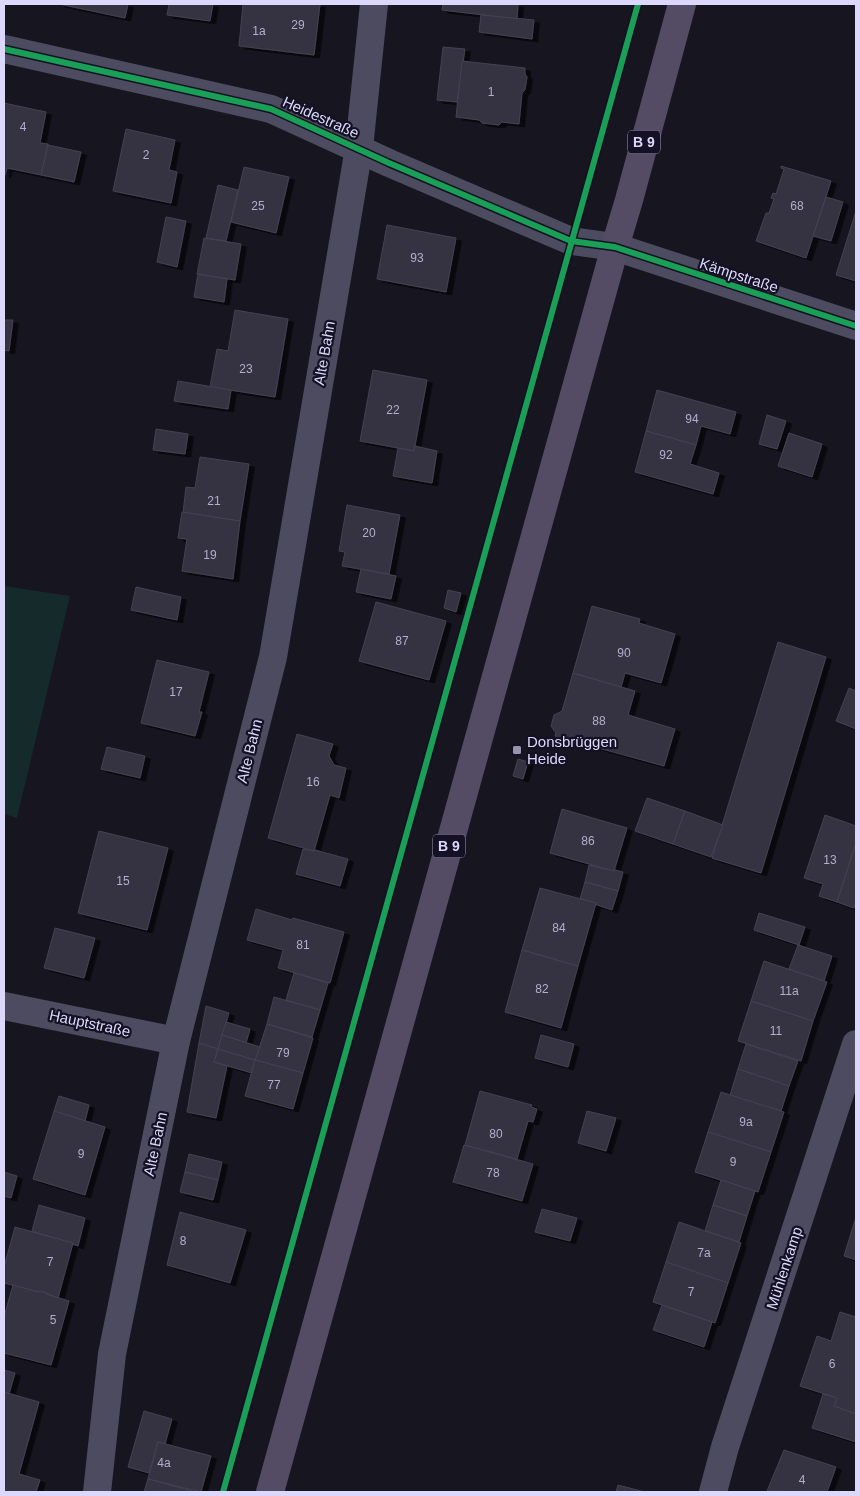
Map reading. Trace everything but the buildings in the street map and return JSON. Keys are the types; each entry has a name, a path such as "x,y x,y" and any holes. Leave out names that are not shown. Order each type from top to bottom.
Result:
{"main road":[{"name":"B 9","path":"270,1492 682,4"}],"street":[{"name":"Alte Bahn","path":"97,1492 112,1354 176,1041 273,657 359,148 374,4"},
{"name":"Heidestraße","path":"4,49 271,108 389,163 571,241 615,247"},
{"name":"Kämpstraße","path":"615,247 856,326"},
{"name":"Hauptstraße","path":"4,1006 176,1041"},
{"name":"Mühlenkamp","path":"713,1492 725,1447 856,1044"}],"green space":[{"path":"4,586 70,596 17,818 4,814"}],"cycle path":[{"path":"223,1492 638,4"},
{"path":"4,49 271,109 389,163 571,241 615,247 856,326"}],"place":[{"name":"Donsbrüggen Heide","path":"517,750"}]}
